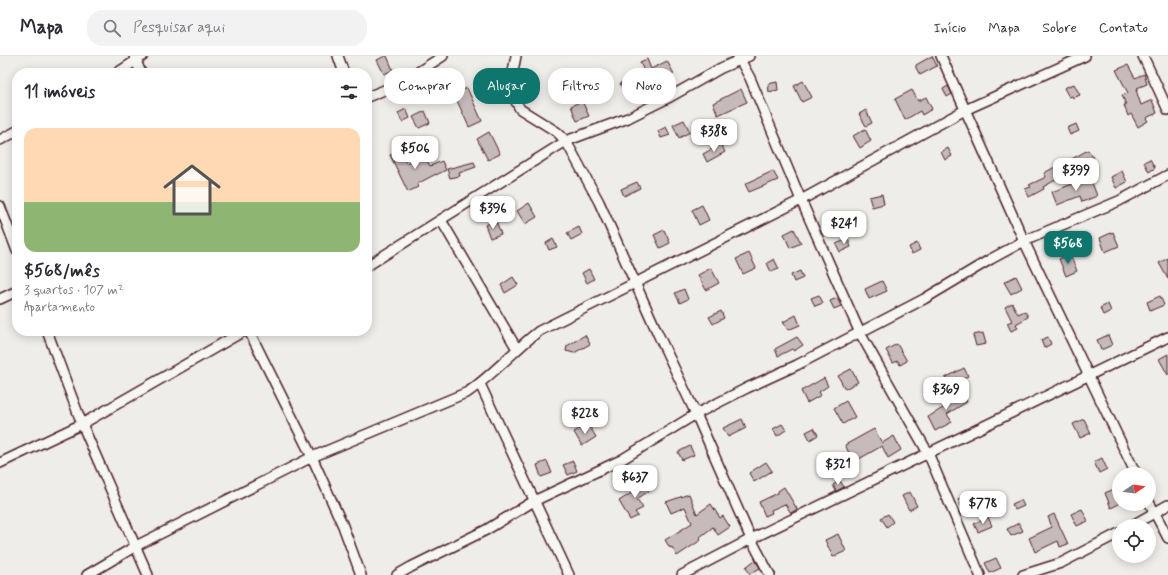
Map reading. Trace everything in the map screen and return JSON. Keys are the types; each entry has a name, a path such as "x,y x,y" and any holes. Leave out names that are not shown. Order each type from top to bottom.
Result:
{"street":[{"path":"338,56 342,68"},
{"path":"372,95 412,76 443,56"},
{"path":"516,56 511,81 513,96 520,109 557,132 566,141 599,202 696,414 751,539 770,575"},
{"path":"941,56 1024,242 1133,467"},
{"path":"87,575 136,546 312,458 468,392 480,384 517,349 539,331 801,200 965,110 1085,56"},
{"path":"1143,56 1168,110"},
{"path":"124,68 138,57 141,68"},
{"path":"372,263 566,141 628,118 668,98 742,57 801,200 860,333 928,453 980,575"},
{"path":"0,140 12,134"},
{"path":"397,575 486,530 534,501 621,460 696,414 797,365 831,346 860,333 924,300 991,259 1024,242 1119,201 1168,175"},
{"path":"1,212 12,239"},
{"path":"441,220 517,349"},
{"path":"0,299 12,293"},
{"path":"49,336 82,424 148,575"},
{"path":"0,463 82,424 235,336"},
{"path":"251,336 312,458 343,526 361,575"},
{"path":"682,575 751,539 1168,337"},
{"path":"480,384 569,575"},
{"path":"1142,519 1168,505"},
{"path":"1154,512 1168,538"},
{"path":"1022,575 1061,563 1112,537"}],"building":[{"path":"387,56 392,68 384,68 384,74 377,60"},
{"path":"932,56 937,66 920,75 916,65"},
{"path":"647,59 651,68 643,68 640,62"},
{"path":"667,61 671,68 653,68"},
{"path":"1128,65 1135,78 1144,74 1147,84 1137,88 1138,89 1136,90 1141,105 1152,100 1157,113 1146,118 1148,121 1138,127 1131,114 1128,116 1122,95 1128,93 1116,70"},
{"path":"803,81 812,97 802,102 794,86"},
{"path":"777,82 778,90 769,92 768,84"},
{"path":"1074,84 1080,95 1073,98 1072,96 1069,97 1064,88"},
{"path":"948,86 952,94 947,97 943,89"},
{"path":"467,88 482,121 469,127 459,104 465,104 465,89"},
{"path":"741,89 747,102 718,115 713,103"},
{"path":"912,90 918,101 926,97 932,109 922,115 920,111 905,120 895,99"},
{"path":"575,104 583,104 589,116 577,121 571,106"},
{"path":"406,109 410,118 402,122 398,113"},
{"path":"866,110 872,123 866,126 859,114"},
{"path":"425,111 430,123 419,128 413,117"},
{"path":"684,120 690,132 679,138 673,125"},
{"path":"1076,124 1079,131 1070,135 1067,128"},
{"path":"666,127 670,135 661,138 658,131"},
{"path":"865,129 871,141 860,148 853,136"},
{"path":"489,132 500,154 488,160 477,139"},
{"path":"721,144 725,152 707,162 703,154"},
{"path":"948,148 952,156 945,160 941,152"},
{"path":"400,150 406,163 423,154 430,166 442,161 446,170 417,184 418,187 408,192 390,155"},
{"path":"1088,150 1094,159 1075,170 1070,160"},
{"path":"1150,159 1155,168 1149,172 1144,162"},
{"path":"474,162 476,167 459,173 460,176 450,178 447,169"},
{"path":"1057,166 1061,177 1029,197 1025,189 1031,187 1029,185 1046,177 1044,173"},
{"path":"773,171 778,180 749,192 745,184"},
{"path":"1122,171 1127,182 1116,188 1111,177"},
{"path":"1090,177 1097,196 1082,202 1080,196 1057,205 1052,192"},
{"path":"637,182 640,188 624,196 621,189"},
{"path":"882,194 884,204 872,207 869,197"},
{"path":"529,203 537,217 525,224 517,211"},
{"path":"702,205 709,220 699,225 692,210"},
{"path":"496,221 501,234 490,238 485,225"},
{"path":"579,227 582,234 571,240 567,233"},
{"path":"794,229 801,243 790,248 784,234"},
{"path":"664,230 670,243 660,248 654,235"},
{"path":"1113,232 1119,246 1105,252 1100,238"},
{"path":"553,239 557,247 549,250 546,243"},
{"path":"848,239 851,247 840,252 836,244"},
{"path":"917,243 920,250 912,254 909,247"},
{"path":"749,253 756,268 743,274 736,259"},
{"path":"1070,254 1077,271 1066,276 1059,259"},
{"path":"1168,258 1168,279 1159,263"},
{"path":"774,259 779,269 771,272 767,263"},
{"path":"711,268 719,283 706,290 698,275"},
{"path":"589,269 594,279 587,283 582,273"},
{"path":"800,271 803,278 794,282 791,275"},
{"path":"1016,276 1022,288 1011,294 1004,282"},
{"path":"513,277 518,285 505,293 501,285"},
{"path":"882,281 887,291 869,299 865,289"},
{"path":"684,289 688,299 680,303 675,293"},
{"path":"819,295 823,303 815,306 811,298"},
{"path":"1160,296 1164,305 1150,310 1147,302"},
{"path":"837,298 841,306 834,309 830,301"},
{"path":"1012,303 1018,314 1025,311 1028,317 1016,324 1018,328 1011,331 1007,323 1012,321 1005,307"},
{"path":"1108,304 1111,311 1103,315 1100,308"},
{"path":"721,311 724,318 713,324 709,317"},
{"path":"796,315 800,325 788,330 783,322"},
{"path":"983,333 986,344 976,346 973,335"},
{"path":"585,335 590,344 574,353 566,351 567,346"},
{"path":"1108,335 1112,345 1101,350 1097,340"},
{"path":"797,337 803,345 794,351 792,349 778,356 775,349"},
{"path":"1048,337 1051,344 1044,348 1041,340"},
{"path":"897,344 907,361 900,365 898,361 893,363 886,350"},
{"path":"1168,354 1168,375 1159,359"},
{"path":"964,368 968,376 950,386 945,378"},
{"path":"851,369 858,382 845,389 838,376"},
{"path":"824,378 828,386 819,392 821,395 807,403 801,391"},
{"path":"949,390 955,401 954,402 964,396 967,402 947,414 952,422 935,431 928,417 946,406 940,395"},
{"path":"846,401 855,417 843,424 834,408"},
{"path":"742,419 746,428 728,437 723,428"},
{"path":"1084,419 1091,433 1080,438 1073,424"},
{"path":"588,424 596,437 582,446 574,432"},
{"path":"782,424 786,430 777,436 773,429"},
{"path":"814,428 818,435 810,440 806,432"},
{"path":"874,429 882,443 894,436 901,450 888,458 882,446 859,459 857,456 852,459 845,445"},
{"path":"690,446 694,455 682,460 678,452"},
{"path":"1102,458 1107,469 1099,473 1094,462"},
{"path":"547,461 552,473 541,477 537,465"},
{"path":"573,461 577,471 568,475 563,465"},
{"path":"766,462 772,471 754,482 749,473"},
{"path":"645,479 652,489 637,499 643,508 635,512 638,516 630,520 619,501 633,492 631,488"},
{"path":"840,481 844,487 836,491 833,485"},
{"path":"784,487 797,509 791,513 785,504 771,510 772,513 765,516 759,502 778,493 778,491"},
{"path":"1112,490 1111,508 1105,493"},
{"path":"910,492 917,506 909,510 902,496"},
{"path":"689,494 697,514 711,504 720,518 723,516 730,527 718,535 713,527 700,537 701,540 677,556 672,547 670,548 665,540 692,523 685,507 671,513 666,502"},
{"path":"966,496 969,502 961,506 958,499"},
{"path":"1021,500 1024,506 1015,510 1012,504"},
{"path":"1082,509 1088,521 1077,526 1071,514"},
{"path":"888,514 893,522 887,527 881,518"},
{"path":"1054,514 1068,544 1060,547 1058,541 1035,552 1029,538 1052,527 1048,517"},
{"path":"988,517 992,526 978,532 974,524"},
{"path":"1019,523 1023,531 1011,536 1007,529"},
{"path":"838,534 846,551 833,557 825,540"},
{"path":"996,558 1001,568 990,573 985,563"},
{"path":"755,560 760,568 750,574 746,567"}]}
